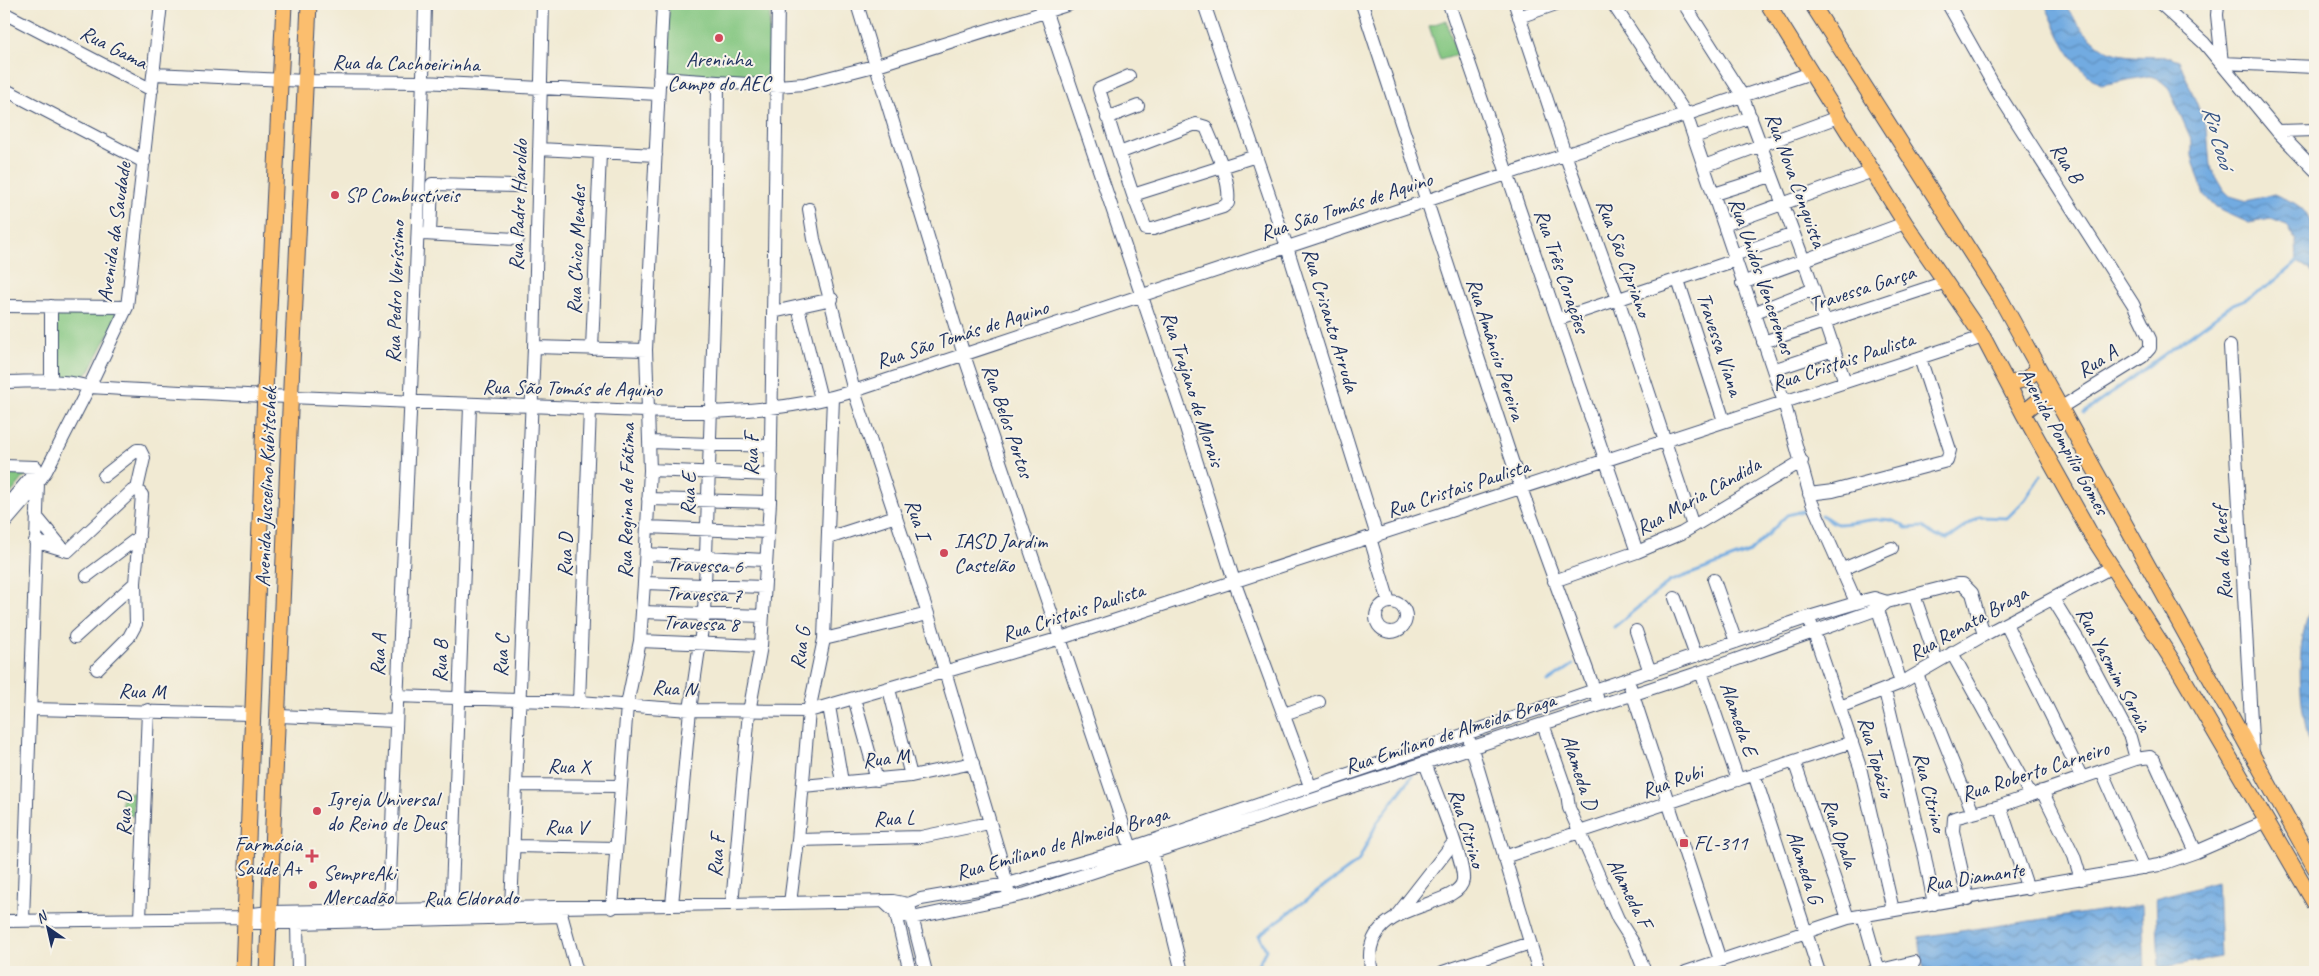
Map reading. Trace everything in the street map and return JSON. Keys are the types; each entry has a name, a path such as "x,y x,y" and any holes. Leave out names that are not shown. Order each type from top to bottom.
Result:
{"main road":[{"name":"Avenida Juscelino Kubitschek","path":"243,972 265,397 284,4"},
{"name":"Avenida Juscelino Kubitschek","path":"267,972 309,4"},
{"name":"Avenida Pompílio Gomes","path":"1768,4 1905,224 1984,337 2023,413 2090,532 2181,674 2315,904"},
{"name":"Avenida Pompílio Gomes","path":"1812,4 2001,300 2253,759 2315,868"},
{"path":"2008,384 2026,379 2038,370"},
{"path":"2023,413 2038,401 2057,402"}],"street":[{"name":"Avenida da Saudade","path":"4,524 38,483 52,459 127,307 162,4"},
{"name":"Rua Pedro Veríssimo","path":"410,402 424,234 423,82 425,4"},
{"name":"Rua Padre Haroldo","path":"530,406 534,347 542,87 542,4"},
{"name":"Rua Regina de Fátima","path":"612,908 627,705 640,641 646,554 650,442 646,350 663,4"},
{"name":"Rua F","path":"732,904 749,712 761,646 770,502 778,4"},
{"name":"Rua Belos Portos","path":"858,4 874,66 964,355 1131,848"},
{"path":"658,78 777,86 804,84 874,66 1045,8 1070,4"},
{"name":"Rua Crisanto Arruda","path":"1204,4 1287,247 1374,537 1389,602"},
{"name":"Rua Amâncio Pereira","path":"1362,4 1521,488 1600,704"},
{"name":"Rua Três Corações","path":"1448,4 1559,319 1604,460 1637,552"},
{"name":"Rua São Cipriano","path":"1515,4 1565,154 1618,299 1693,526"},
{"path":"1519,17 1556,4"},
{"name":"Rua Unidos Venceremos","path":"1613,4 1686,114 1784,402 1811,498 1856,602"},
{"name":"Rua Nova Conquista","path":"1684,4 1742,94 1771,176 1804,260 1846,382"},
{"name":"Rua B","path":"1948,4 1997,91 2141,319 2151,344"},
{"path":"2161,4 2222,62 2277,131 2315,170"},
{"path":"2218,4 2217,15 2222,62"},
{"name":"Rua Trajano de Morais","path":"1045,8 1182,415 1234,581 1310,786"},
{"name":"Rua Gama","path":"4,13 152,90"},
{"path":"2222,62 2315,66"},
{"name":"Rua São Tomás de Aquino","path":"4,382 51,381 79,383 89,387 470,406 648,410 772,409 827,399 854,391 1742,94 1811,73"},
{"name":"Rua da Cachoeirinha","path":"154,74 306,82 423,82 658,94"},
{"path":"1119,153 1196,124 1206,127 1222,167 1229,192 1228,203 1223,207 1153,229 1146,229 1119,153 1107,118 1099,89 1129,76"},
{"name":"Rua E","path":"672,905 690,710 702,642 704,615 711,410 718,82"},
{"path":"4,89 144,162"},
{"path":"1107,118 1138,106"},
{"path":"1694,137 1751,117"},
{"path":"1704,166 1761,147 1838,117"},
{"path":"2277,131 2315,130"},
{"path":"539,149 656,154"},
{"name":"Rua Chico Mendes","path":"592,349 600,153"},
{"path":"1134,195 1256,156"},
{"path":"1724,225 1873,171"},
{"path":"1714,194 1771,176"},
{"path":"518,186 432,184 424,234 518,239"},
{"name":"Rua I","path":"808,209 814,239 832,300 854,391 928,614 973,763 1007,884 1009,898"},
{"path":"1742,283 1905,224"},
{"path":"1559,319 1678,280 1794,234"},
{"name":"Travessa Viana","path":"1678,280 1724,421"},
{"name":"Travessa Garça","path":"1763,342 1946,282"},
{"path":"1753,313 1814,290"},
{"path":"773,312 832,300"},
{"path":"4,306 127,307"},
{"path":"50,306 51,381"},
{"name":"Rua G","path":"790,903 798,840 808,711 824,638 828,538 827,399 798,307"},
{"name":"Rua Cristais Paulista","path":"945,673 1061,638 1374,537 1604,460 1984,337"},
{"name":"Rua A","path":"2057,402 2142,357 2149,352 2151,344"},
{"name":"Rua da Chesf","path":"2230,346 2253,759"},
{"path":"534,347 646,350"},
{"path":"1773,370 1834,350"},
{"path":"1811,498 1947,461 1950,450 1920,358"},
{"name":"Rua A","path":"389,909 396,696 410,402"},
{"name":"Rua B","path":"451,914 470,406"},
{"name":"Rua C","path":"511,908 530,406"},
{"name":"Rua D","path":"579,702 590,409"},
{"path":"650,442 771,446"},
{"path":"104,476 137,450 140,450 144,458 137,489"},
{"path":"4,458 52,459"},
{"name":"Rua Maria Cândida","path":"1554,581 1637,552 1693,526 1802,461"},
{"path":"4,466 36,467 30,478 4,509"},
{"path":"650,470 771,475"},
{"path":"23,920 38,483"},
{"path":"97,669 134,631 136,624 135,583 142,495 137,489"},
{"path":"35,541 64,550 72,549 132,491 137,489"},
{"path":"648,499 770,502"},
{"path":"36,516 64,550"},
{"path":"828,538 896,516"},
{"path":"647,527 767,532"},
{"path":"87,576 139,537"},
{"path":"1843,569 1892,548"},
{"path":"646,554 765,560"},
{"name":"Rua Renata Braga","path":"1840,707 1885,691 1901,683 1984,635 2112,566"},
{"path":"1714,580 1736,642"},
{"path":"75,636 135,583"},
{"name":"Travessa 6","path":"644,583 764,587"},
{"name":"Rua Emíliano de Almeida Braga","path":"912,918 1009,898 1149,855 1701,672 1813,631 1880,603 1960,584 1969,588 1984,635"},
{"path":"1914,595 1937,662"},
{"path":"1675,598 1696,656"},
{"name":"Rua Yasmim Soraia","path":"2053,599 2080,643 2130,737 2136,759"},
{"name":"Rua Emíliano de Almeida Braga","path":"890,905 908,904 921,899 1007,884 1131,848 1809,617 1856,602 1880,603"},
{"path":"1880,603 1901,683"},
{"name":"Travessa 7","path":"642,612 763,616"},
{"path":"824,638 928,614"},
{"name":"Rua Topázio","path":"1809,617 1852,742 1894,910"},
{"path":"2006,624 2082,778"},
{"path":"1636,630 1650,672"},
{"name":"Travessa 8","path":"640,641 702,642 761,646"},
{"path":"1952,653 2074,856 2081,879"},
{"name":"Alameda E","path":"1701,672 1738,780"},
{"name":"Rua N","path":"396,696 579,702 690,710 808,711 945,673"},
{"path":"1917,674 1973,813"},
{"path":"1628,679 1720,960"},
{"path":"889,689 911,776"},
{"name":"Rua Citrino","path":"1885,691 1925,857 1934,904"},
{"path":"854,698 877,780"},
{"path":"1284,714 1319,702"},
{"path":"829,706 842,782"},
{"name":"Rua M","path":"31,709 148,710 252,714"},
{"name":"Rua D","path":"140,919 148,710"},
{"path":"279,716 395,721"},
{"name":"Alameda D","path":"1543,724 1567,793 1569,808 1579,832"},
{"path":"1468,734 1539,972"},
{"name":"Rua Rubi","path":"1504,858 1852,742"},
{"name":"Rua Yasmim Soraia","path":"2150,757 2158,769 2196,852"},
{"name":"Rua Roberto Carneiro","path":"1968,899 1952,826 1954,818 2000,806 2136,759 2150,757"},
{"name":"Rua Opala","path":"1794,761 1848,918"},
{"name":"Rua M","path":"802,786 911,776 973,763"},
{"name":"Rua Citrino","path":"1372,972 1369,953 1374,940 1396,915 1458,890 1463,880 1454,842 1425,764"},
{"path":"2102,772 2144,868"},
{"name":"Alameda G","path":"1754,774 1819,972"},
{"name":"Rua X","path":"516,785 621,786"},
{"path":"2000,806 2028,889"},
{"name":"Rua Diamante","path":"1686,972 1848,918 2144,868 2196,852 2267,821"},
{"name":"Rua L","path":"798,840 921,837 989,823"},
{"name":"Alameda F","path":"1579,832 1618,919 1634,944 1645,972"},
{"path":"1396,915 1454,842"},
{"name":"Rua V","path":"514,846 616,848"},
{"path":"1149,855 1150,871"},
{"path":"1149,855 1182,972"},
{"name":"Rua Eldorado","path":"269,917 297,923 451,914 672,905 790,903 890,905"},
{"path":"908,904 926,972"},
{"path":"890,905 912,918"},
{"path":"890,905 910,972"},
{"name":"Rua Eldorado","path":"4,921 245,918 253,922 269,917 389,909 451,914 511,908 562,910"},
{"path":"562,910 577,972"},
{"path":"1863,915 1878,971 1914,962"},
{"path":"297,923 298,972"},
{"path":"1443,972 1530,943"}],"green space":[{"name":"Areninha Campo do AEC","path":"669,4 770,4 769,78 666,73"},
{"path":"1446,20 1457,55 1440,60 1429,26"},
{"path":"60,312 115,312 118,317 89,372 82,377 61,377 55,371 56,316"},
{"path":"4,470 30,470 4,502"},
{"path":"122,792 134,793 133,816 121,816"}],"water":[{"name":"Rio Cocó","path":"2045,4 2065,4 2086,33 2107,50 2128,56 2170,57 2179,60 2207,129 2210,166 2224,190 2230,196 2247,201 2274,194 2300,207 2310,220 2312,229 2315,249 2315,275 2297,260 2296,241 2287,225 2271,219 2249,223 2216,208 2204,195 2192,156 2192,141 2168,87 2157,78 2149,76 2101,85 2082,69 2067,49"},
{"path":"2315,599 2315,764 2305,725 2300,681 2300,658 2307,617"},
{"path":"2217,881 2220,957 2159,968 2156,898"},
{"path":"2142,905 2145,972 1924,972 1919,937"}],"waterway":[{"path":"2084,413 2233,304 2244,300 2269,285 2300,259"},
{"path":"1821,515 1838,524 1882,519 1890,520 1906,528 1923,527 1935,536 1947,539 1979,517 2007,518 2024,501 2041,475"},
{"path":"1614,627 1669,582 1750,552 1787,515 1807,510 1811,512"},
{"path":"1548,682 1573,665"},
{"path":"1254,972 1266,950 1259,935 1358,862 1377,823 1412,776"}],"place":[{"name":"Areninha Campo do AEC","path":"719,38"},
{"name":"SP Combustíveis","path":"335,195"},
{"name":"IASD Jardim Castelão","path":"944,553"},
{"name":"Igreja Universal do Reino de Deus","path":"317,811"},
{"name":"FL-311","path":"1684,843"},
{"name":"Farmácia Saúde A+","path":"312,856"},
{"name":"SempreAki Mercadão","path":"313,885"}]}
